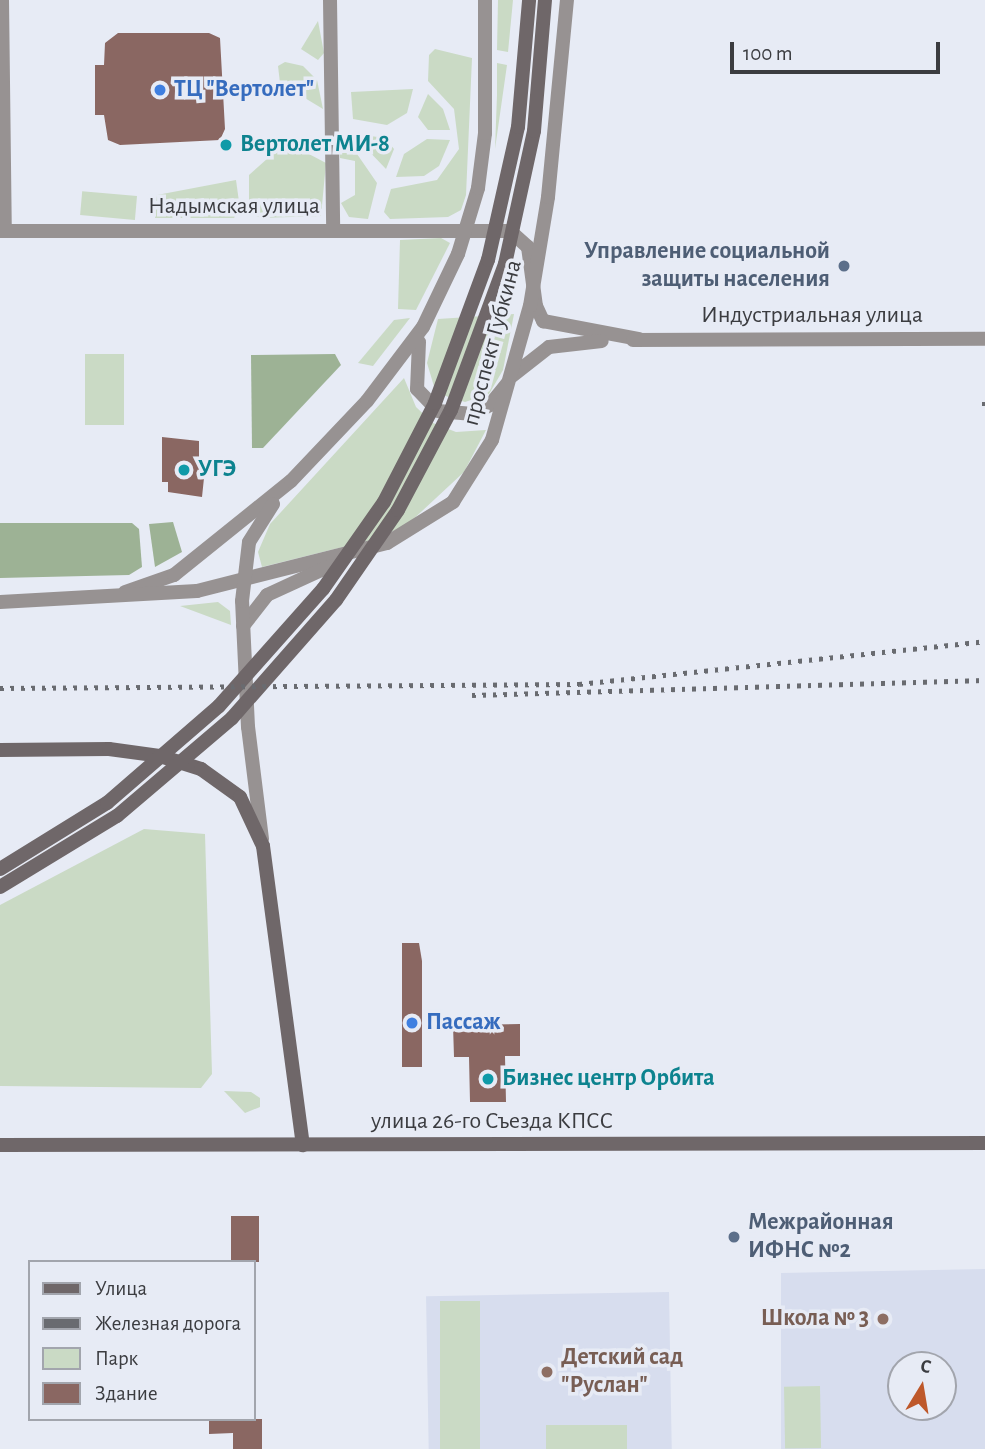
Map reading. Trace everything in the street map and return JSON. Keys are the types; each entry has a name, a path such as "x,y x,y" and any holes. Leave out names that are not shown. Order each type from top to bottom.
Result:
{"main road":[{"path":"0,869 107,803 219,706 323,589 383,502 435,403 480,286 510,170 527,44 529,0"},
{"path":"0,887 117,816 232,719 336,600 398,510 456,399 505,264 527,173 544,46 545,0"},
{"path":"0,750 109,750 181,761 216,777 240,797 263,846 303,1144"},
{"name":"улица 26-го Съезда КПСС","path":"0,1145 985,1143"}],"street":[{"path":"2,0 3,231"},
{"path":"330,0 333,229"},
{"path":"263,846 242,628 243,579 256,528 291,481 367,401 423,327 468,228 483,155 485,0"},
{"name":"проспект Губкина","path":"97,600 180,595 370,549 406,536 453,502 485,455 512,376 533,286 551,174 567,0"},
{"name":"Надымская улица","path":"3,231 468,228 510,231 522,237 528,247 533,286"},
{"name":"Индустриальная улица","path":"533,286 539,315 552,325 639,340"},
{"name":"Индустриальная улица","path":"423,327 415,374 425,403 438,411 461,416 483,410 531,356 557,344 639,340 985,339"},
{"path":"0,602 97,600 174,575 291,481"},
{"path":"242,628 267,595 370,549"}],"shaded area":[{"name":"Школа № 3","path":"985,1269 985,1449 781,1449 781,1273"},
{"name":"Детский сад \"Руслан\"","path":"669,1292 672,1449 429,1449 426,1296"}],"green space":[{"path":"498,0 513,0 508,52 497,50"},
{"path":"318,21 324,53 318,60 301,49"},
{"path":"435,49 472,58 466,195 461,210 448,217 390,219 384,212 391,189 437,180 459,149 454,109 428,81 429,55"},
{"path":"285,62 303,66 317,80 323,109 280,83 278,66"},
{"path":"497,63 507,65 495,149 497,95"},
{"path":"413,89 407,113 387,125 353,119 351,92"},
{"path":"428,94 443,109 450,130 428,130 418,117"},
{"path":"363,135 385,138 394,149 386,169 362,144"},
{"path":"339,138 346,138 377,183 368,219 349,217 341,203 355,195 355,161 340,158"},
{"path":"427,139 450,140 439,166 424,176 396,177 404,154"},
{"path":"286,142 326,163 321,216 261,218 249,213 249,175"},
{"path":"236,180 240,209 234,218 155,218 157,195"},
{"path":"82,191 137,196 135,220 80,215"},
{"path":"441,238 450,243 416,310 398,309 400,240"},
{"path":"514,314 503,370 489,394 465,402 436,393 427,363 438,319"},
{"path":"410,318 373,366 358,363 394,320"},
{"path":"85,354 124,354 124,425 85,425"},
{"path":"335,354 341,365 263,448 252,448 251,355"},
{"path":"404,378 416,407 433,423 456,432 486,430 464,472 407,525 375,539 262,567 258,552 270,524"},
{"path":"173,522 182,552 155,567 149,524"},
{"path":"0,523 132,523 139,529 142,567 129,575 0,578"},
{"path":"218,602 230,611 231,625 180,606"},
{"path":"144,829 205,834 212,1074 201,1088 0,1086 0,905"},
{"path":"224,1091 251,1092 260,1098 260,1107 245,1113"},
{"path":"440,1301 480,1301 480,1449 440,1449"},
{"path":"820,1386 821,1448 785,1449 784,1387"},
{"path":"546,1425 627,1425 627,1449 546,1449"}],"building":[{"name":"ТЦ \"Вертолет\"","path":"118,33 209,33 220,38 225,129 220,140 120,145 108,140 104,115 95,115 95,65 104,65 105,43"},
{"name":"УГЭ","path":"162,437 199,441 199,459 206,459 202,497 168,492 168,482 162,482"},
{"name":"Пассаж","path":"402,943 419,943 422,961 422,1067 402,1067"},
{"name":"Бизнес центр Орбита","path":"520,1024 520,1056 505,1056 506,1102 470,1102 469,1057 454,1057 453,1025"},
{"path":"231,1216 259,1216 259,1262 231,1260"},
{"path":"262,1419 262,1449 233,1449 233,1433 209,1434 209,1421"}],"railway":[{"path":"0,688 579,684 985,641"},
{"path":"472,695 985,680"}],"place":[{"name":"ТЦ \"Вертолет\"","path":"160,90"},
{"name":"Вертолет МИ-8","path":"226,145"},
{"name":"Управление социальной защиты населения","path":"844,266"},
{"name":"УГЭ","path":"184,470"},
{"name":"Пассаж","path":"412,1023"},
{"name":"Бизнес центр Орбита","path":"488,1079"},
{"name":"Межрайонная ИФНС №2","path":"734,1237"},
{"name":"Школа № 3","path":"883,1319"},
{"name":"Детский сад \"Руслан\"","path":"547,1372"}]}
